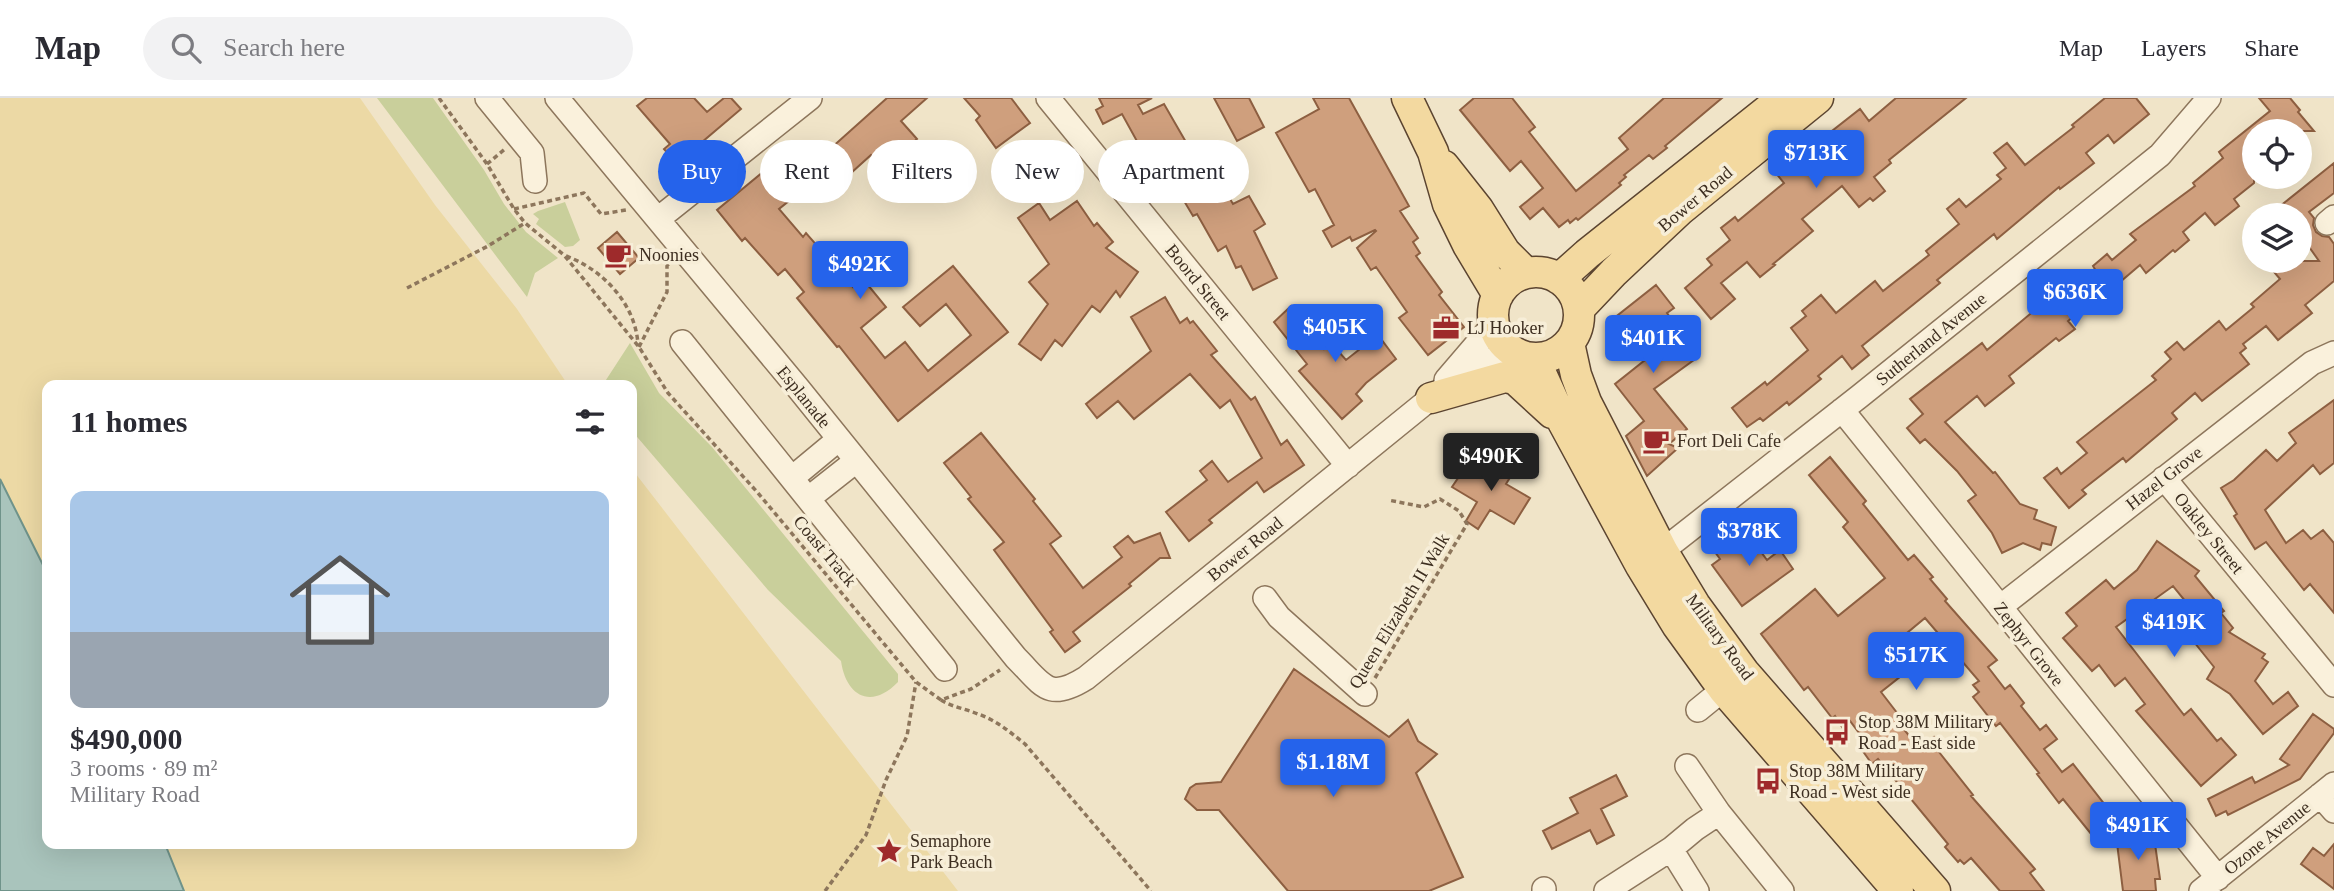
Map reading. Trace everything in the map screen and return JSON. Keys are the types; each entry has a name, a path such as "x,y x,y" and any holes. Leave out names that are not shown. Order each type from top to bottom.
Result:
{"main road":[{"path":"1407,98 1433,152 1448,204 1496,310 1497,334 1524,355 1556,353 1569,343 1578,326 1579,309 1576,299 1567,285 1549,274 1526,274 1513,280 1496,310"},
{"name":"Bower Road","path":"1559,279 1783,98"},
{"name":"Bower Road","path":"1579,309 1680,209 1818,98"},
{"path":"1433,152 1478,209 1505,252 1526,274"},
{"path":"1478,209 1510,241 1533,253 1587,254"},
{"name":"Military Road","path":"1569,343 1576,375 1586,402 1652,559"},
{"name":"Military Road","path":"1524,355 1563,422 1652,559 1695,605 1734,681 1898,891"},
{"path":"1431,398 1505,377 1516,379 1563,422"},
{"name":"Military Road","path":"1734,681 1935,891"}],"street":[{"path":"487,98 532,153 535,181"},
{"name":"Esplanade","path":"557,98 1016,657 1041,684 1056,692"},
{"path":"658,219 810,98"},
{"name":"Boord Street","path":"1048,98 1348,466"},
{"name":"Sutherland Avenue","path":"1652,559 2160,155 2209,98"},
{"name":"Bower Road","path":"1431,398 1496,310"},
{"path":"682,342 945,668"},
{"name":"Hazel Grove","path":"2000,607 2312,363 2332,352"},
{"name":"Bower Road","path":"1056,692 1068,690 1086,678 1431,398 1502,355 1524,355"},
{"name":"Zephyr Grove","path":"1842,410 2000,607 2209,884"},
{"path":"792,478 839,439"},
{"path":"809,498 856,461"},
{"name":"Oakley Street","path":"2164,478 2334,685"},
{"path":"1265,598 1279,617 1365,694"},
{"path":"1698,710 1734,681"},
{"path":"1687,766 1720,813 1782,891"},
{"name":"Ozone Avenue","path":"2209,884 2329,797"},
{"path":"1606,891 1720,813"},
{"path":"1671,849 1697,891"}],"path":[{"name":"Coast Track","path":"439,98 487,164 525,223 564,255 639,347 668,393 758,493 916,682 948,704 981,715 1005,728 1025,744 1151,891"},
{"path":"514,209 584,193 601,214 625,211 639,197"},
{"path":"407,288 488,246 525,223"},
{"path":"639,347 667,292 667,265 682,249"},
{"name":"Coast Track","path":"564,255 581,261 604,279 626,303 638,329 639,347"},
{"name":"Queen Elizabeth II Walk","path":"1365,694 1467,524 1459,511 1440,499 1424,507 1388,500"},
{"path":"942,699 971,689 1016,657"},
{"path":"825,891 866,835 886,780 907,736 916,682"}],"green space":[{"path":"377,98 433,98 484,170 504,204 526,232 558,258 535,273 527,297"},
{"path":"565,202 580,240 573,246 565,247 536,224 539,219 533,214"},
{"path":"630,343 659,393 712,447 898,674 898,682 888,691 869,697 854,690 848,683 841,661 768,590 637,437 637,380 606,380"}],"sand":[{"path":"0,98 360,98 435,205 517,309 565,380 42,380 42,565 0,482"},
{"path":"637,475 958,891 184,891 167,849 637,849"}],"water":[{"path":"0,479 42,563 42,849 167,849 184,891 0,891"}],"building":[{"path":"647,98 694,98 707,112 724,98 731,98 741,109 705,140 667,140 637,106"},
{"path":"887,98 927,98 901,121 917,139 867,140 867,159 853,171 853,140 840,140"},
{"path":"964,98 1011,98 1030,123 1007,140 991,141 976,120 980,116"},
{"path":"1099,98 1152,98 1138,105 1143,114 1164,104 1185,140 1136,140 1122,114 1103,124 1096,110 1103,106"},
{"path":"1214,98 1249,98 1264,127 1236,140"},
{"path":"1313,98 1349,98 1409,206 1400,211 1418,238 1413,242 1420,253 1416,256 1442,292 1439,295 1464,327 1428,355 1399,318 1407,312 1376,267 1371,270 1357,248 1376,231 1352,241 1350,237 1332,247 1323,231 1334,225 1315,189 1309,192 1276,133 1319,109"},
{"path":"1474,98 1512,98 1535,127 1529,132 1576,191 1628,149 1619,138 1664,98 1722,98 1653,159 1649,155 1624,175 1626,177 1619,183 1621,185 1578,220 1576,218 1570,223 1568,220 1559,227 1543,208 1530,219 1520,207 1543,188 1521,161 1510,171 1460,110"},
{"path":"1896,98 1966,98 1889,160 1891,163 1874,177 1885,191 1873,201 1870,198 1859,207 1842,186 1802,219 1813,231 1773,264 1775,265 1760,277 1747,262 1721,283 1735,299 1711,319 1685,288 1712,265 1707,259 1730,240 1721,228 1735,217 1738,221 1784,183 1775,172 1798,153 1800,156 1860,109 1869,121"},
{"path":"2105,98 2136,98 2149,114 2114,143 2108,135 2086,153 2094,163 2060,189 2059,187 1997,239 1994,234 1937,280 1940,283 1862,346 1869,355 1852,369 1842,356 1818,376 1821,379 1789,405 1787,402 1763,421 1760,418 1747,427 1732,408 1765,382 1767,385 1808,350 1791,328 1806,316 1802,311 1821,295 1836,313 1875,281 1883,291 1929,255 1926,251 1959,224 1947,209 1959,199 1966,207 2001,179 1997,175 2006,168 1994,153 2007,143 2025,165 2074,127 2072,125"},
{"path":"2259,98 2290,98 2304,119 2260,119 2270,111"},
{"path":"2242,134 2242,189 2246,189 2234,199 2239,206 2215,225 2205,213 2183,232 2189,240 2175,252 2173,250 2146,273 2140,265 2092,306 2090,303 2068,321 2075,329 2059,341 2056,338 2009,376 2014,383 1985,406 1977,396 1945,422 1993,473 1995,472 2020,504 2037,510 2034,519 2056,527 2051,545 2042,543 2040,550 2023,543 2002,553 1992,533 1968,501 1976,495 1957,471 1925,439 1920,443 1907,428 1923,414 1910,399 1982,343 1987,350 2048,299 2053,304 2065,294 2069,299 2091,280 2089,277 2096,271 2093,266 2107,254 2112,260 2136,240 2130,234 2195,186 2193,183 2223,158 2219,152"},
{"path":"2334,163 2334,193 2312,210 2312,203 2284,203 2302,189 2312,189 2312,181"},
{"path":"760,174 760,203 786,203 779,209 803,237 806,233 853,287 863,279 886,307 861,328 885,358 905,342 928,371 971,335 946,304 920,326 903,307 953,266 1008,332 898,421 797,298 804,292 785,269 778,275 745,238 742,241 717,210 725,203 746,203 746,186"},
{"path":"1249,196 1265,224 1254,231 1277,278 1253,290 1241,266 1236,268 1226,246 1218,251 1197,214 1193,216 1185,203 1249,203"},
{"path":"1039,203 1050,220 1074,203 1078,203 1094,226 1097,223 1113,242 1106,248 1138,272 1120,297 1116,291 1100,312 1092,306 1062,346 1055,340 1041,360 1019,344 1048,304 1029,282 1049,264 1018,218"},
{"path":"2312,216 2316,232 2329,237 2334,244 2334,281 2305,305 2312,313 2278,340 2266,326 2243,344 2246,348 2240,353 2249,364 2202,401 2195,393 2172,413 2177,419 2126,462 2123,458 2082,490 2086,494 2069,508 2044,478 2057,468 2061,474 2087,453 2077,442 2156,380 2152,376 2171,359 2165,352 2177,342 2184,350 2219,321 2226,330 2254,307 2251,304 2280,279 2275,273 2312,273 2312,261 2319,261 2312,251"},
{"path":"617,232 639,258 620,274 598,248"},
{"path":"1656,285 1674,308 1667,313 1698,357 1654,389 1687,429 1669,444 1678,448 1647,476 1626,436 1644,421 1615,384 1645,360 1613,319"},
{"path":"1165,297 1180,323 1187,318 1190,323 1193,321 1217,351 1211,355 1251,400 1255,397 1281,445 1287,440 1304,465 1264,492 1257,482 1209,520 1212,523 1189,541 1166,512 1207,480 1200,471 1212,461 1228,482 1262,458 1230,400 1220,408 1190,374 1134,419 1118,401 1097,418 1086,404 1151,351 1131,317"},
{"path":"1291,306 1324,349 1331,343 1346,360 1378,335 1396,359 1356,394 1362,401 1342,419 1299,371 1307,364 1274,322"},
{"path":"2334,400 2334,463 2320,474 2313,465 2265,510 2286,543 2303,530 2311,539 2323,530 2334,543 2334,613 2310,584 2304,590 2266,542 2255,549 2234,516 2237,514 2221,488 2234,480 2266,450 2277,461 2296,443 2289,433"},
{"path":"981,433 1035,499 1033,501 1061,536 1050,544 1083,588 1122,557 1114,547 1128,536 1134,543 1160,533 1170,558 1160,558 1129,584 1131,586 1073,632 1080,641 1065,652 1050,632 1053,630 994,550 1004,542 968,499 971,497 944,463"},
{"path":"1830,457 1866,501 1863,504 1908,560 1914,555 1933,577 1930,579 1947,599 1945,601 1997,660 1988,667 2005,689 2010,685 2024,703 2021,706 2040,730 2046,725 2057,739 2044,749 2062,772 2073,764 2105,805 2102,808 2115,824 2096,840 2063,799 2059,803 2000,723 1996,726 1973,697 1979,692 1973,685 1979,681 1925,618 1901,638 1920,661 1881,692 1901,718 1897,721 1920,749 1934,737 1943,749 1939,752 1973,795 1971,796 2035,869 2030,873 2044,891 2000,891 1971,858 1964,864 1960,860 1958,862 1945,847 1948,844 1878,759 1872,764 1862,750 1868,745 1850,721 1842,727 1835,716 1832,718 1808,687 1804,690 1761,634 1815,589 1838,616 1885,578 1843,527 1848,522 1809,475"},
{"path":"1503,459 1516,468 1506,484 1530,498 1514,524 1490,510 1478,529 1466,521 1477,502 1452,487 1469,462 1492,476"},
{"path":"1745,530 1767,560 1780,550 1793,569 1742,606 1712,565 1720,559 1715,552"},
{"path":"2157,541 2199,571 2195,576 2224,611 2221,613 2233,628 2229,632 2265,654 2262,658 2268,662 2255,681 2273,704 2288,692 2298,706 2263,734 2230,694 2207,679 2214,667 2186,632 2197,623 2192,616 2195,613 2173,586 2116,627 2184,715 2191,709 2217,741 2221,738 2236,755 2201,786 2136,711 2145,704 2125,678 2115,686 2099,665 2092,671 2063,638 2077,626 2066,613 2106,580 2114,589 2137,570"},
{"path":"1294,669 1389,737 1408,720 1418,741 1437,754 1416,773 1463,877 1429,891 1288,891 1219,810 1197,810 1185,799 1190,788 1196,784 1221,782"},
{"path":"2313,714 2334,729 2334,733 2300,779 2228,815 2226,811 2216,816 2208,799 2252,777 2255,783 2289,765 2280,759"},
{"path":"1616,775 1627,796 1601,809 1614,835 1597,844 1590,830 1552,849 1543,831 1578,813 1570,798"},
{"path":"2147,831 2149,845 2155,844 2160,879 2155,879 2156,891 2123,891 2116,835"},
{"path":"2334,844 2334,889 2301,864 2313,848 2324,856"}],"place":[{"name":"Noonies","path":"618,255"},
{"name":"LJ Hooker","path":"1446,328"},
{"name":"Fort Deli Cafe","path":"1656,441"},
{"name":"Stop 38M Military Road - East side","path":"1837,732"},
{"name":"Stop 38M Military Road - West side","path":"1768,781"},
{"name":"Semaphore Park Beach","path":"889,851"}]}
